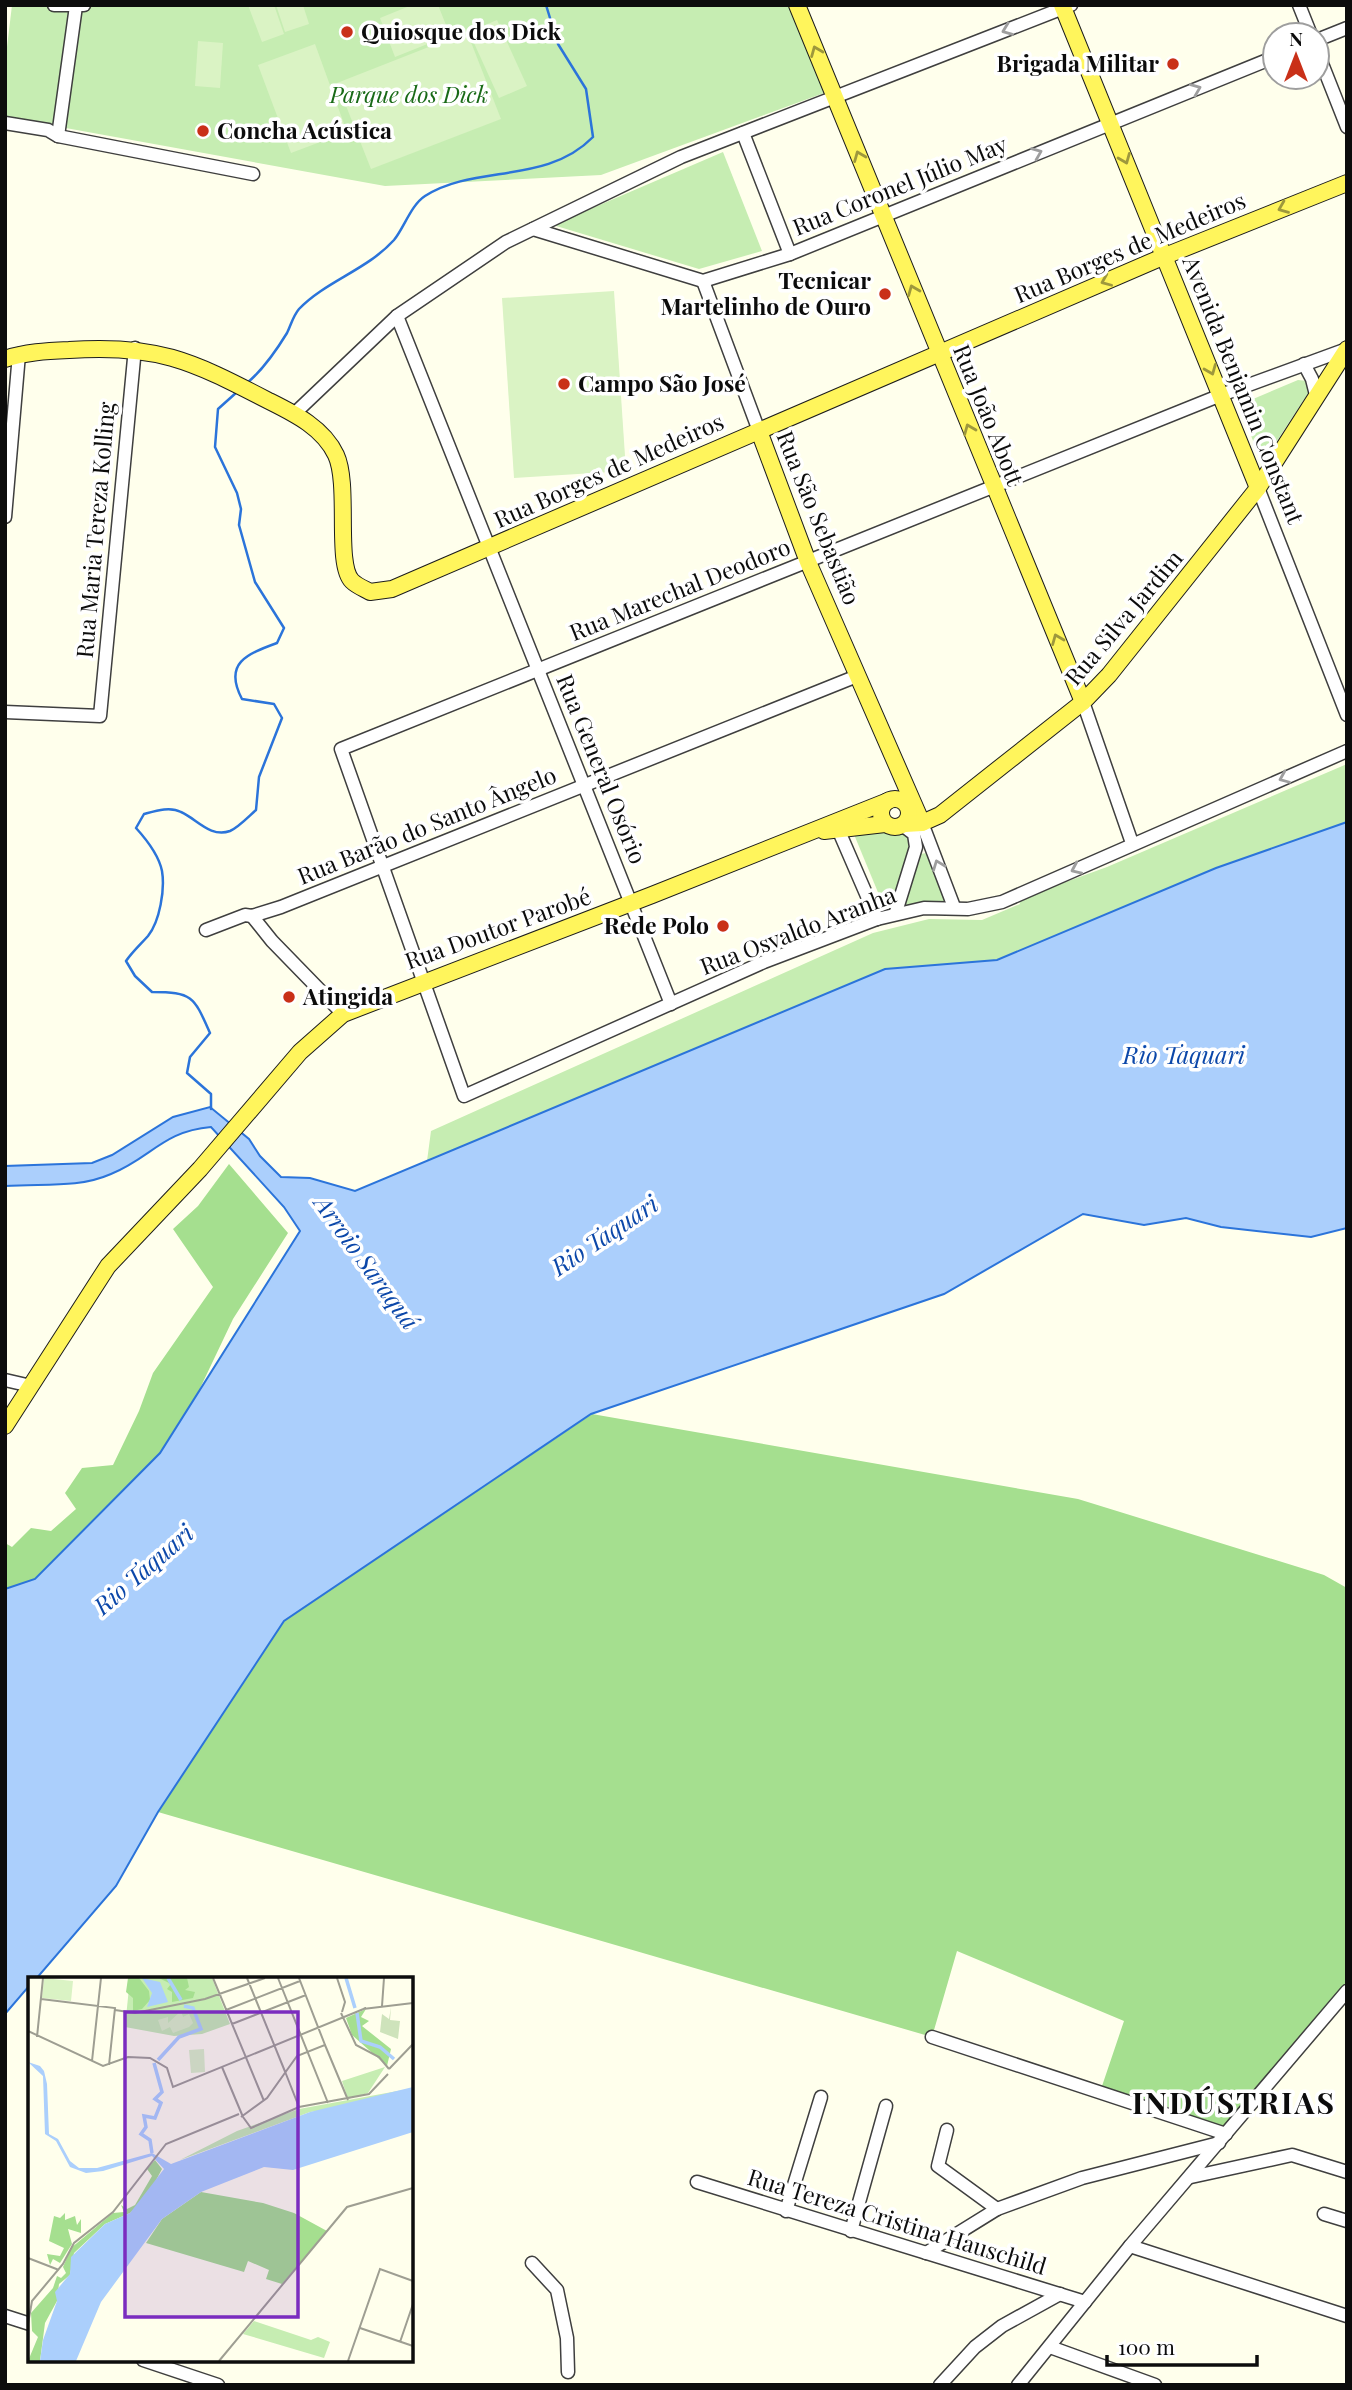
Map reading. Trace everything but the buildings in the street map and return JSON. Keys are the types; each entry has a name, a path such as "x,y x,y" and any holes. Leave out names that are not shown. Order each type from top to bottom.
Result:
{"main road":[{"name":"Rua João Abott","path":"797,5 1083,702"},
{"name":"Avenida Benjamin Constant","path":"1065,6 1110,123 1253,471"},
{"name":"Rua Borges de Medeiros","path":"12,356 135,348 196,365 294,414 321,433 338,458 342,475 345,565 351,580 370,593 392,589 1165,256 1347,183"},
{"name":"Rua Silva Jardim","path":"904,825 922,823 940,815 1083,702 1131,650 1254,493 1347,349"},
{"name":"Rua São Sebastião","path":"759,431 808,562 898,769 911,806 922,823"},
{"path":"1254,493 1253,471 1260,471 1277,460"},
{"path":"898,769 890,800 881,811 885,824 893,827 904,825 911,806"},
{"path":"890,800 901,800 911,806 951,805"},
{"name":"Rua Doutor Parobé","path":"5,1426 108,1266 221,1144 300,1052 343,1014 890,800"},
{"name":"Rua Doutor Parobé","path":"807,832 885,824"}],"street":[{"path":"54,5 80,6 58,136"},
{"path":"294,414 397,316 489,251 681,157 1065,6"},
{"name":"Rua Coronel Júlio May","path":"703,281 790,254 1261,63"},
{"path":"1331,86 1347,127"},
{"path":"5,123 253,174"},
{"path":"743,133 790,254"},
{"path":"533,229 703,281"},
{"name":"Rua São Sebastião","path":"703,281 759,431"},
{"name":"Rua General Osório","path":"397,316 671,1004"},
{"name":"Rua Maria Tereza Kolling","path":"5,712 100,716 135,348"},
{"name":"Rua Marechal Deodoro","path":"382,866 341,749 1221,395 1347,349"},
{"path":"5,517 12,356"},
{"path":"1304,364 1316,395"},
{"name":"Avenida Benjamin Constant","path":"1254,493 1347,715"},
{"name":"Rua Barão do Santo Ângelo","path":"206,930 245,915 253,916 382,866 858,676"},
{"name":"Rua João Abott","path":"1083,702 1132,843"},
{"name":"Rua Osvaldo Aranha","path":"425,980 464,1096 764,962 896,912 982,907 1002,902 1347,751"},
{"name":"Rua São Sebastião","path":"922,823 954,907"},
{"path":"896,912 916,847 914,834 904,825"},
{"path":"838,829 877,919"},
{"path":"382,866 425,980"},
{"path":"253,916 280,950 343,1014"},
{"path":"5,1380 31,1386"},
{"path":"1018,2385 1130,2246 1347,1991"},
{"path":"932,2037 1222,2139"},
{"path":"786,2211 821,2097"},
{"path":"851,2231 886,2106"},
{"path":"947,2130 938,2166 997,2209"},
{"path":"926,2253 997,2209 1082,2178 1222,2139"},
{"path":"1191,2177 1292,2155 1347,2172"},
{"name":"Rua Tereza Cristina Hauschild","path":"697,2182 1084,2302"},
{"path":"1324,2214 1347,2221"},
{"path":"1130,2246 1347,2316"},
{"path":"531,2263 556,2290 566,2338 568,2372"},
{"path":"940,2385 975,2347 993,2333 1059,2294"},
{"path":"5,2316 28,2323"},
{"path":"1050,2347 1152,2384"},
{"path":"149,2362 218,2385"}],"green space":[{"name":"Parque dos Dick","path":"12,5 788,5 824,93 601,175 385,186 5,117 5,64"},
{"path":"248,5 274,5 284,34 262,42"},
{"path":"276,5 303,5 309,24 285,32"},
{"path":"412,5 438,5 450,35 395,57 380,18"},
{"path":"497,20 527,86 499,98 469,32"},
{"path":"467,32 501,119 371,169 337,83"},
{"path":"198,41 223,43 220,88 195,86"},
{"path":"315,44 347,132 291,153 258,65"},
{"path":"723,152 762,251 699,269 553,225"},
{"name":"Campo São José","path":"614,291 626,471 514,478 502,298"},
{"path":"1298,380 1307,381 1309,392 1269,453 1259,456 1239,405"},
{"path":"1347,764 1347,822 1216,868 996,960 885,969 427,1161 431,1131 873,933 929,919 982,920 1020,904 1019,899 1107,867"},
{"path":"909,830 913,841 894,899 882,902 853,832"},
{"path":"927,853 949,903 903,907 920,854"},
{"path":"229,1164 288,1233 233,1319 164,1464 35,1579 5,1589 5,1543 12,1547 31,1528 51,1531 76,1509 65,1493 82,1468 113,1465 139,1411 153,1373 213,1287 173,1229 198,1206"},
{"path":"592,1414 1078,1499 1324,1575 1347,1588 1347,1991 1226,2134 1100,2092 1124,2021 957,1951 932,2037 158,1812 284,1621"}],"water":[{"name":"Rio Taquari","path":"1347,822 1347,1228 1311,1237 1221,1227 1186,1218 1144,1225 1083,1214 944,1294 591,1414 284,1621 158,1812 116,1886 38,1977 28,1977 28,1987 5,2014 5,1589 35,1579 160,1453 300,1231 284,1207 211,1127 169,1139 125,1168 85,1182 5,1186 5,1166 92,1163 112,1155 173,1117 210,1107 249,1139 260,1156 281,1177 310,1178 355,1191 885,969 997,960 1216,868"}],"waterway":[{"path":"247,383 274,353 299,309 321,291 372,260 394,240 416,205 425,196 466,180 554,162 574,152 593,137 586,89 558,44 546,5"},
{"path":"211,1109 211,1094 187,1073 190,1057 210,1033 200,1011 184,995 152,992 135,976 126,961 152,930 162,896 163,878 160,865 152,848 136,828 144,814 172,809 216,832 230,831 237,827 256,810 259,777 282,718 274,704 242,699 235,677 241,662 256,651 277,643 284,628 255,582 239,525 241,509 237,493 215,447 218,409 237,392"}],"place":[{"name":"Quiosque dos Dick","path":"347,32"},
{"name":"Brigada Militar","path":"1173,64"},
{"name":"Concha Acústica","path":"203,131"},
{"name":"Tecnicar Martelinho de Ouro","path":"885,294"},
{"name":"Campo São José","path":"564,384"},
{"name":"Rede Polo","path":"723,926"},
{"name":"Atingida","path":"289,997"}],"district":[{"name":"INDÚSTRIAS","path":"1234,2104"}],"water label":[{"name":"Arroio Saraquá","path":"366,1263"}]}
